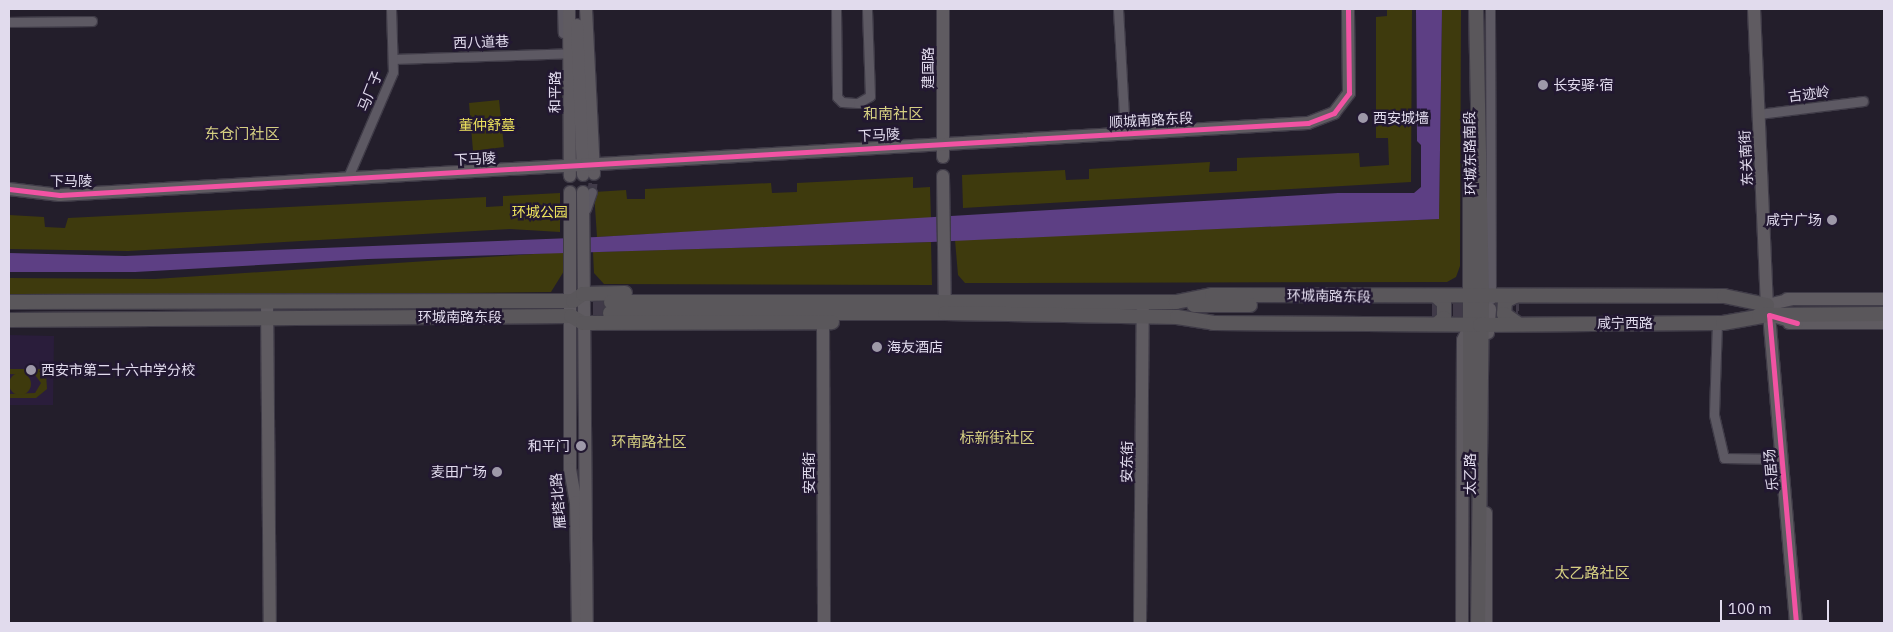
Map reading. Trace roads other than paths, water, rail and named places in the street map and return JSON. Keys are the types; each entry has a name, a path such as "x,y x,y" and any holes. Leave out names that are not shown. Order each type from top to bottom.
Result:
{"main road":[{"name":"环城东路南段","path":"1468,9 1484,300"},
{"name":"环城东路南段","path":"1476,9 1484,300"},
{"name":"环城南路东段","path":"9,302 267,302 808,292 908,307"},
{"name":"环城南路东段","path":"611,308 908,307 1144,301 1176,302 1212,295 1435,310 1480,325"},
{"name":"咸宁西路","path":"1480,325 1517,310 1724,296 1768,310"},
{"name":"咸宁西路","path":"1484,300 1517,310 1720,323 1768,310 1884,305"},
{"name":"环城南路东段","path":"945,306 1177,317 1213,323 1435,310 1484,300"},
{"path":"1480,325 1484,300"},
{"name":"环城南路东段","path":"9,320 267,318 577,319 823,323 908,307"},
{"name":"咸宁西路","path":"1517,310 1768,310 1884,314"},
{"name":"太乙路","path":"1470,623 1480,325"},
{"name":"太乙路","path":"1478,623 1480,325"}],"street":[{"name":"马厂子","path":"348,177 393,72 391,9"},
{"path":"562,9 568,58"},
{"name":"和平路","path":"569,9 568,58 582,169"},
{"name":"和平路","path":"577,9 582,169"},
{"path":"582,169 586,9"},
{"path":"836,9 837,97 842,102 858,103 870,96 867,9"},
{"name":"建国路","path":"943,9 943,152"},
{"path":"1118,9 1125,133"},
{"name":"顺城南路东段","path":"943,152 1125,133 1308,123 1334,113 1349,93 1348,9"},
{"path":"1486,623 1480,325 1484,300 1490,9"},
{"name":"东关南街","path":"1754,9 1768,310"},
{"path":"9,22 92,21"},
{"name":"西八道巷","path":"392,59 568,58"},
{"name":"古迹岭","path":"1759,114 1863,101"},
{"name":"下马陵","path":"9,189 60,195 348,177 582,169 943,152"},
{"path":"943,176 945,306"},
{"path":"570,192 577,222 577,319"},
{"path":"577,222 588,192"},
{"path":"1768,310 1793,299 1884,299"},
{"name":"安东街","path":"1140,623 1144,301"},
{"path":"267,302 270,623"},
{"path":"1768,310 1797,323 1884,323"},
{"name":"乐居场","path":"1768,310 1796,623"},
{"name":"雁塔北路","path":"577,319 570,469 576,502 578,623"},
{"name":"雁塔北路","path":"577,319 588,623"},
{"name":"安西街","path":"823,323 824,623"},
{"path":"1720,323 1714,415 1724,458 1781,459"},
{"path":"1462,623 1463,340 1480,325"}],"tunnel":[{"path":"592,192 594,174"},
{"path":"572,302 611,302"},
{"path":"1432,304 1519,304"},
{"path":"572,313 610,313"},
{"path":"1432,316 1518,315"}],"place":[{"name":"长安驿·宿","path":"1543,85"},
{"name":"西安城墙","path":"1363,118"},
{"name":"咸宁广场","path":"1832,220"},
{"name":"海友酒店","path":"877,347"},
{"name":"西安市第二十六中学分校","path":"31,370"},
{"name":"和平门","path":"581,446"},
{"name":"麦田广场","path":"497,472"}],"district":[{"name":"和南社区","path":"893,114"},
{"name":"东仓门社区","path":"242,134"},
{"name":"标新街社区","path":"997,438"},
{"name":"环南路社区","path":"649,442"},
{"name":"太乙路社区","path":"1592,573"}],"park label":[{"name":"董仲舒墓","path":"487,125"},
{"name":"环城公园","path":"540,212"}]}
